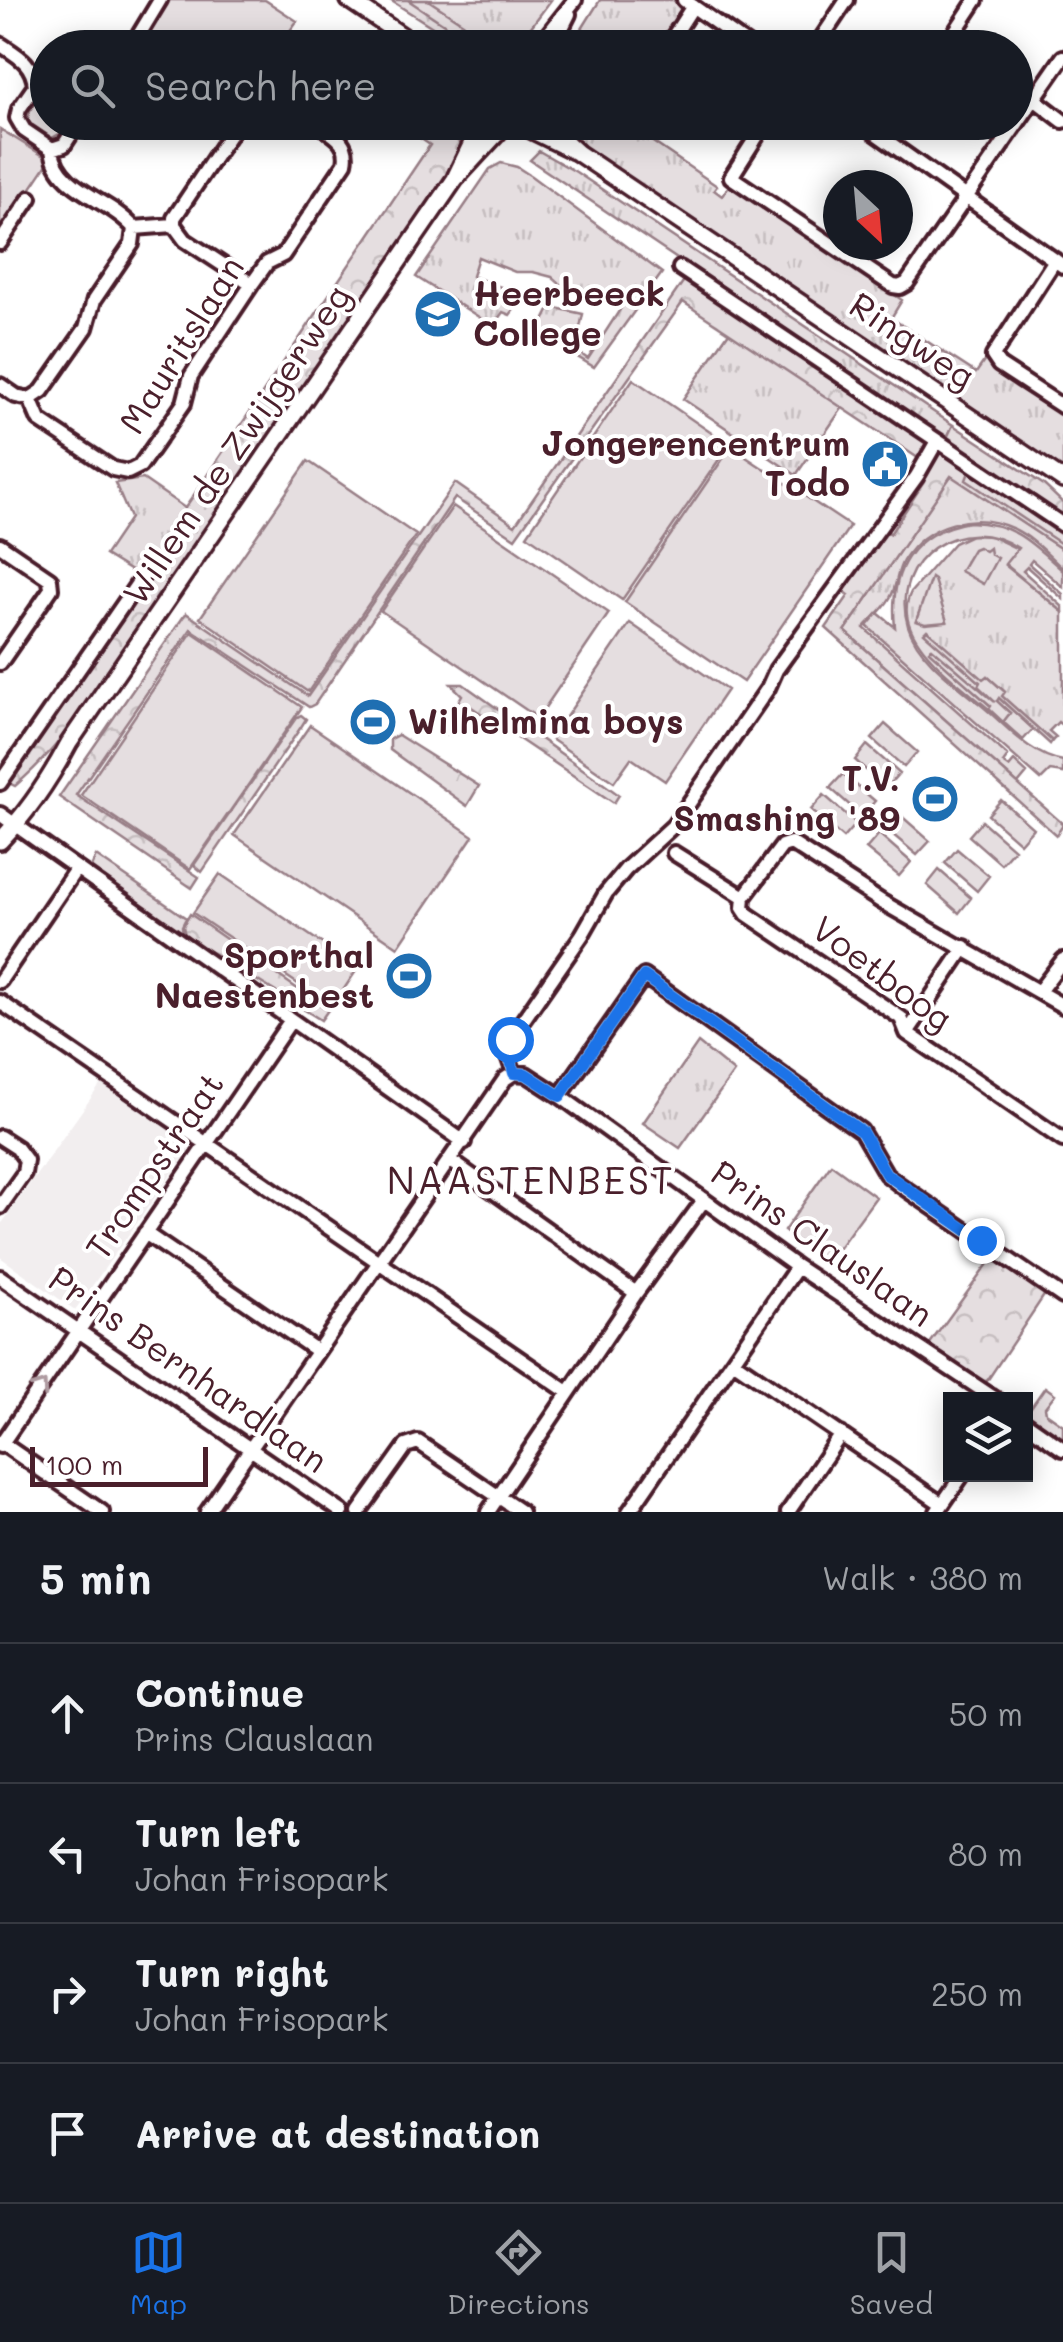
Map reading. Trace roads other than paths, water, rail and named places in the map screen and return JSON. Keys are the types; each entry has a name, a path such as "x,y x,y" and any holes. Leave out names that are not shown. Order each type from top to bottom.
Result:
{"main road":[{"path":"349,0 393,30"},
{"name":"Willem de Zwijgerweg","path":"455,180 474,140"},
{"name":"Willem de Zwijgerweg","path":"0,842 6,821 52,774 485,140"},
{"name":"Ringweg","path":"548,140 578,152"},
{"name":"Ringweg","path":"564,140 1063,480"}],"street":[{"path":"142,30 160,0"},
{"path":"552,30 576,0"},
{"path":"561,30 576,0"},
{"path":"827,30 848,0"},
{"path":"956,30 976,0"},
{"path":"675,30 689,3 727,30"},
{"path":"0,44 30,67"},
{"path":"1033,102 1063,57"},
{"path":"30,93 18,109 17,118 30,135"},
{"path":"1033,96 1063,121"},
{"path":"30,399 42,391 86,328 94,300 132,244 134,228 126,218 64,177 53,156 35,140"},
{"path":"53,156 67,140"},
{"name":"Mauritslaan","path":"174,225 174,218 226,140"},
{"name":"Mauritslaan","path":"0,385 16,396 30,399 39,420 113,470 128,472 140,466 184,403 191,376 252,284 267,263 282,255 346,163 348,153 341,140"},
{"path":"755,140 731,177 900,287 907,283 1007,140"},
{"path":"886,140 1059,263 993,356 999,366 1063,407"},
{"path":"0,244 30,198"},
{"path":"134,228 174,225 185,240 252,284"},
{"path":"680,268 1063,526"},
{"path":"207,1512 505,1079 514,1073 510,1039 606,893 674,825 768,688 776,670 918,476 937,440"},
{"path":"0,545 50,579 52,589 0,663"},
{"name":"Willem de Zwijgerweg","path":"0,783 144,574"},
{"path":"6,821 464,1142"},
{"path":"744,898 782,846 791,843 882,902 1063,1006"},
{"name":"Voetboog","path":"674,852 744,898 743,908 748,914 901,1018 906,1033 1063,1140"},
{"path":"0,981 76,869"},
{"path":"906,1033 965,947"},
{"path":"1040,990 1063,960"},
{"path":"560,1096 644,976 862,1132 886,1174 900,1185 1063,1297"},
{"path":"0,1002 208,1141 568,1392"},
{"name":"Trompstraat","path":"1,1444 291,1020"},
{"name":"Prins Clauslaan","path":"514,1073 526,1074 560,1096 797,1266 985,1392"},
{"path":"0,1137 17,1148 26,1160 24,1173 0,1207"},
{"path":"450,1162 636,1293"},
{"path":"488,1512 704,1200"},
{"path":"144,1233 317,1351"},
{"path":"629,1512 797,1266"},
{"name":"Prins Bernhardlaan","path":"0,1276 342,1512"},
{"path":"733,1362 841,1434 939,1508 957,1482"},
{"path":"1033,1428 1063,1449"},
{"path":"788,1512 841,1434"},
{"path":"380,1512 363,1508 406,1446 418,1442 521,1512"},
{"path":"1,1444 101,1512"}],"place":[{"name":"Heerbeeck College","path":"438,314"},
{"name":"Jongerencentrum Todo","path":"885,464"},
{"name":"Wilhelmina boys","path":"373,722"},
{"name":"T.V. Smashing '89","path":"935,799"},
{"name":"Sporthal Naestenbest","path":"409,976"}],"district":[{"name":"NAASTENBEST","path":"531,1181"}]}
